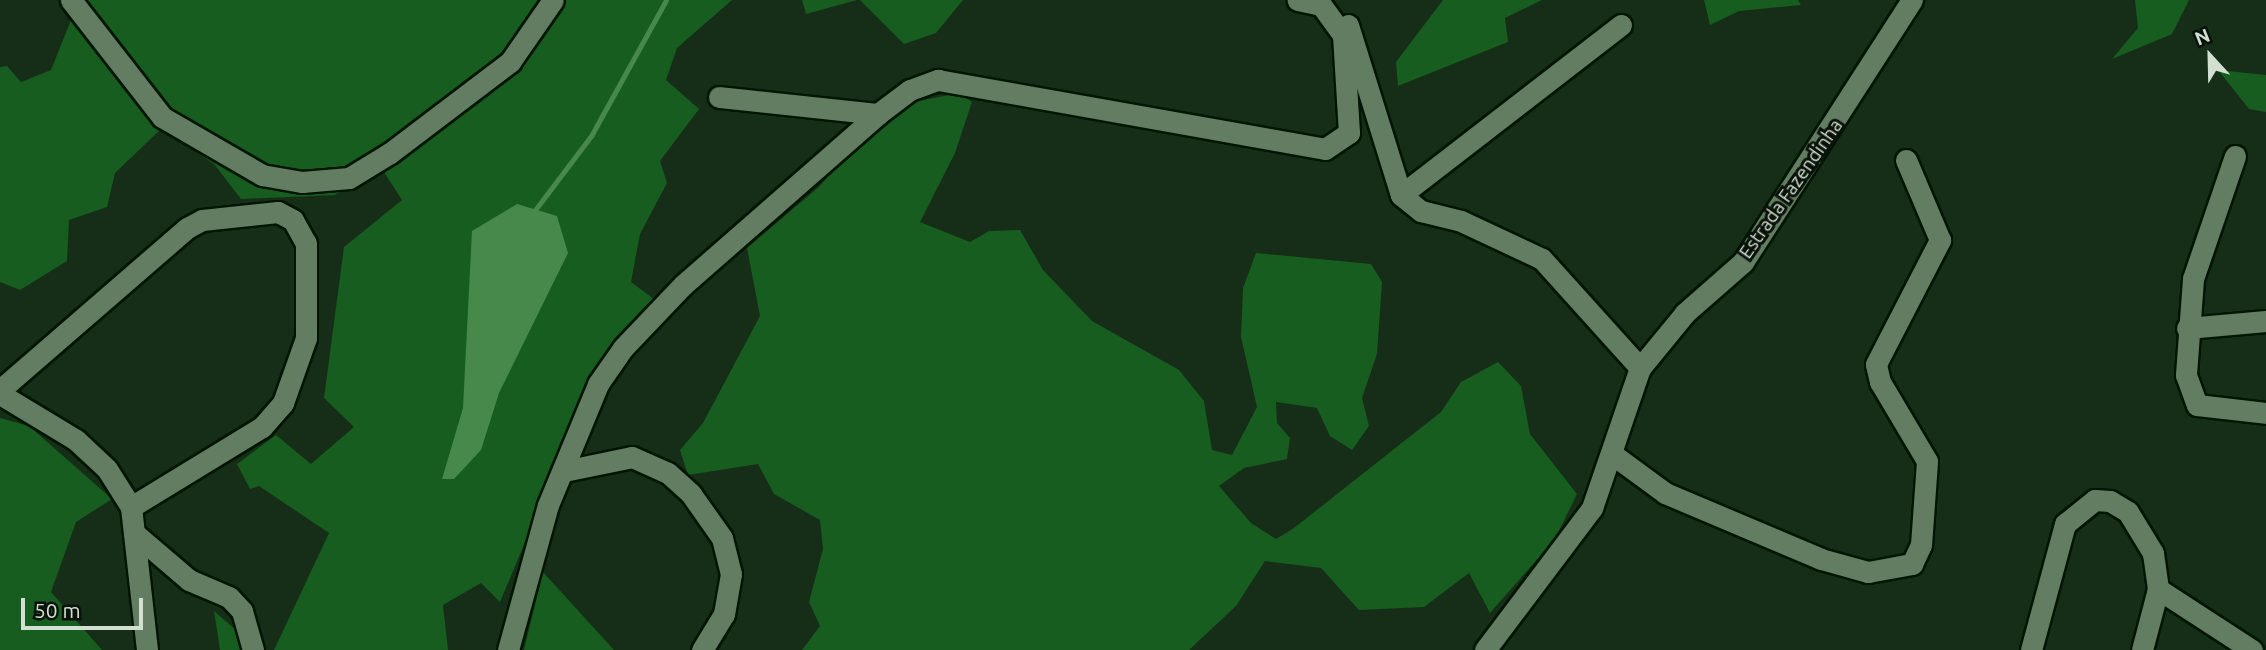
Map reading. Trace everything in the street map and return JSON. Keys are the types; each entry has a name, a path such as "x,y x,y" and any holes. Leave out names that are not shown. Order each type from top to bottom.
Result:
{"street":[{"path":"71,0 162,117 262,175 302,182 349,178 390,153 510,62 553,0"},
{"path":"508,650 533,543 598,384 623,348 683,285 878,114 909,90 938,80 1325,149 1349,133 1343,35 1321,5 1298,0"},
{"name":"Estrada Fazendinha","path":"1485,650 1592,508 1640,368 1685,313 1749,253 1912,0"},
{"path":"1333,1 1356,36 1401,195 1421,211 1461,221 1542,259 1640,368"},
{"path":"1401,195 1621,24"},
{"path":"719,97 878,114"},
{"path":"2235,156 2210,214 2187,328 2186,375 2197,405 2266,413"},
{"path":"1612,454 1665,493 1821,559 1868,572 1912,564 1921,545 1927,461 1880,383 1877,364 1940,240 1906,160"},
{"path":"131,507 262,427 283,403 306,338 306,243 293,220 278,212 187,228 0,392 76,440 107,469 131,507 147,650"},
{"path":"2187,328 2266,321"},
{"path":"564,471 632,457 668,473 691,494 722,538 731,574 724,614 702,650"},
{"path":"2031,650 2065,524 2079,508 2110,501 2128,512 2147,534 2158,589 2143,650"},
{"path":"134,533 189,580 229,597 242,611 253,650"},
{"path":"2158,589 2252,650"}],"shaded area":[{"path":"71,0 732,0 677,48 666,80 699,109 660,161 667,183 640,234 631,282 655,300 604,354 500,602 481,583 443,605 448,650 274,650 329,533 259,486 250,489 237,464 276,435 311,464 354,427 324,398 344,247 402,200 380,166 335,195 241,199 214,164 161,129 115,173 107,207 69,220 67,261 20,290 0,282 0,67 7,66 21,82 51,70 71,20"},
{"path":"802,0 857,0 806,14"},
{"path":"860,0 963,0 936,33 904,44"},
{"path":"1443,0 1542,0 1505,18 1508,42 1398,86 1396,62"},
{"path":"1704,0 1798,0 1801,5 1739,11 1710,25"},
{"path":"2135,0 2189,0 2172,34 2112,59 2138,28"},
{"path":"2218,70 2266,75 2266,112 2249,109"},
{"path":"959,93 972,102 955,153 920,222 970,242 989,231 1020,230 1043,270 1092,321 1179,370 1204,401 1212,450 1232,455 1257,407 1241,337 1243,288 1256,253 1371,264 1382,282 1377,354 1362,398 1369,426 1352,450 1330,436 1317,408 1276,402 1277,423 1290,438 1287,459 1244,468 1219,486 1251,523 1276,539 1294,528 1441,412 1461,382 1498,362 1521,386 1530,434 1577,494 1555,539 1490,613 1469,573 1424,607 1359,610 1321,568 1265,561 1236,606 1189,650 802,650 820,626 809,602 823,549 820,520 774,494 758,464 688,475 680,450 703,423 760,316 747,248 820,186 868,130 909,103"},
{"path":"517,204 557,216 568,253 499,393 481,450 454,479 442,479 463,408 472,231"},
{"path":"0,418 29,426 112,499 76,522 51,592 102,650 0,650"},
{"path":"543,572 614,650 524,650"},
{"path":"214,611 244,637 243,650 220,650"}],"waterway":[{"path":"535,210 591,136 666,0"}]}
